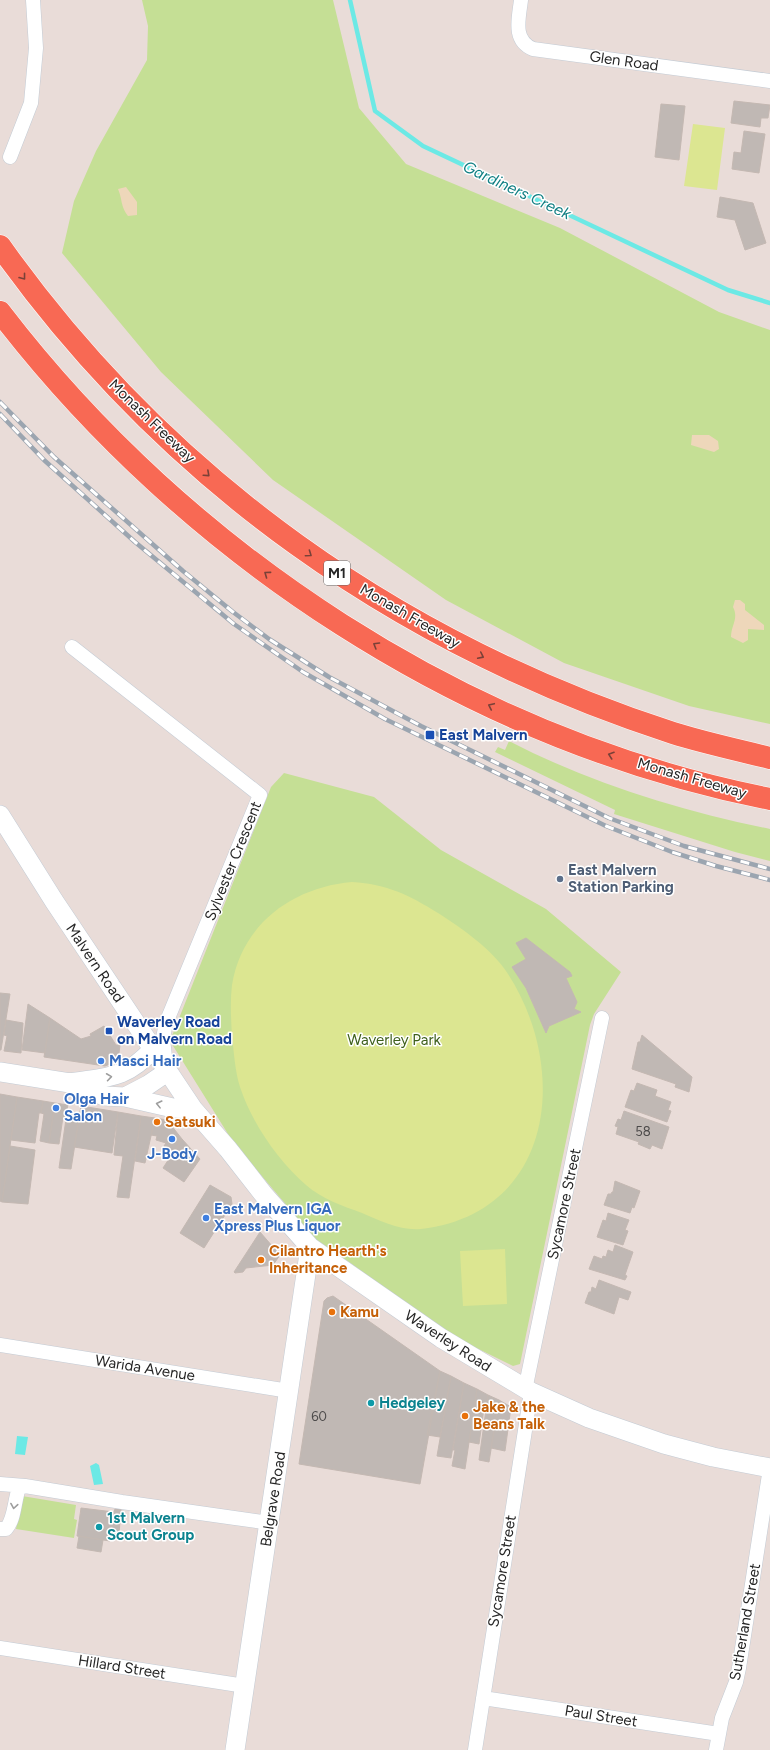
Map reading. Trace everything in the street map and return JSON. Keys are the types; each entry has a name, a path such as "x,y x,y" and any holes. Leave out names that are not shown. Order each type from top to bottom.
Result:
{"highway":[{"name":"Monash Freeway","path":"0,246 78,344 140,412 210,477 246,506 332,570 419,624 522,675 570,696 668,731 770,758"},
{"name":"Monash Freeway","path":"0,312 80,408 141,469 180,505 269,576 349,629 446,685 556,734 665,772 770,799"}],"main road":[{"name":"Malvern Road","path":"0,815 54,901 158,1044 167,1072 193,1109"},
{"path":"70,1083 119,1076 134,1067 158,1044"},
{"path":"0,1072 70,1083 104,1096 125,1097 173,1108 193,1109"},
{"path":"125,1097 148,1085 167,1072"},
{"name":"Waverley Road","path":"193,1109 228,1149 264,1195 310,1247 441,1338 528,1391 589,1418 658,1442 713,1457 770,1468"},
{"name":"Belgrave Road","path":"235,1750 310,1247"}],"street":[{"path":"10,157 31,102 36,48 33,0"},
{"name":"Glen Road","path":"521,0 519,33 526,46 533,49 770,81"},
{"name":"Sylvester Crescent","path":"72,647 260,795 158,1044"},
{"name":"Sycamore Street","path":"475,1750 528,1391 602,1018"},
{"name":"Warida Avenue","path":"0,1345 289,1391"},
{"name":"Sutherland Street","path":"716,1750 722,1718 739,1668 770,1468"},
{"path":"0,1484 25,1486 122,1502 270,1523"},
{"path":"0,1529 6,1529 11,1524 15,1498 19,1488 25,1486"},
{"name":"Hillard Street","path":"0,1648 245,1686"},
{"name":"Paul Street","path":"482,1698 719,1734"}],"green space":[{"path":"142,0 333,0 359,108 406,164 560,228 719,312 770,330 770,724 689,706 564,663 446,600 273,480 161,372 62,253 74,201 96,151 147,60 148,26"},
{"path":"693,124 725,128 717,190 684,186"},
{"path":"509,741 571,770 636,794 703,814 770,829 770,861 735,852 614,814 615,810 495,752 498,747 505,750"},
{"name":"Waverley Park","path":"284,773 374,797 441,850 546,909 621,972 594,1014 590,1025 520,1364 513,1366 444,1332 349,1262 315,1239 233,1142 170,1041 271,787"},
{"path":"352,882 365,883 387,888 417,901 438,913 467,933 494,956 508,974 528,1012 539,1052 543,1093 538,1132 523,1167 499,1196 465,1217 421,1229 398,1227 383,1222 333,1202 312,1190 286,1165 267,1140 251,1114 238,1081 232,1036 231,998 232,985 238,963 247,943 259,926 274,912 291,900 310,891 331,885"},
{"path":"505,1249 507,1304 463,1306 460,1251"},
{"path":"22,1496 76,1505 74,1519 77,1520 74,1538 16,1529"}],"sand":[{"path":"126,187 137,202 137,215 128,216 124,209 118,189"},
{"path":"692,435 709,435 718,441 719,449 714,452 691,445"},
{"path":"735,600 740,600 745,604 745,610 764,625 764,630 748,629 748,640 743,643 731,637 735,619 735,611 733,607"}],"water":[{"path":"17,1436 28,1437 25,1455 15,1454"},
{"path":"96,1463 99,1465 103,1484 94,1485 90,1466"}],"building":[{"path":"734,101 770,105 768,118 761,118 760,127 731,123"},
{"path":"661,104 685,106 679,160 655,157"},
{"path":"744,131 765,134 759,173 732,169 734,152 741,153"},
{"path":"720,197 753,203 766,243 745,250 735,220 717,217"},
{"path":"526,938 570,972 572,976 566,978 577,1002 574,1009 581,1012 549,1026 546,1033 526,988 512,967 526,959 516,943"},
{"path":"0,993 10,994 1,1050 0,1050"},
{"path":"28,1004 50,1018 45,1053 22,1050"},
{"path":"50,1018 81,1039 91,1036 90,1034 104,1026 116,1045 120,1045 119,1053 110,1064 105,1066 44,1057"},
{"path":"6,1020 23,1023 21,1053 4,1051 7,1036 4,1035"},
{"path":"642,1035 692,1077 689,1092 675,1087 676,1084 632,1069 638,1042 640,1042"},
{"path":"637,1083 657,1090 655,1096 671,1102 668,1110 671,1111 667,1122 625,1107 631,1090 634,1091"},
{"path":"0,1094 17,1097 2,1202 0,1201"},
{"path":"17,1097 43,1101 41,1113 39,1113 35,1143 11,1140"},
{"path":"43,1101 55,1103 49,1143 40,1141 44,1114 41,1113"},
{"path":"55,1103 68,1105 65,1117 63,1117 59,1144 49,1143"},
{"path":"81,1106 118,1112 112,1153 74,1147"},
{"path":"624,1111 669,1127 662,1149 652,1145 650,1149 638,1144 639,1142 616,1134 618,1127 615,1126 618,1119 621,1120"},
{"path":"67,1112 80,1113 71,1169 59,1168"},
{"path":"118,1112 141,1116 129,1198 117,1197 123,1156 114,1155"},
{"path":"141,1116 155,1118 145,1163 135,1161"},
{"path":"155,1118 167,1120 182,1139 175,1152 164,1146 166,1143 156,1140 157,1136 151,1135"},
{"path":"182,1139 200,1159 184,1182 163,1168"},
{"path":"10,1146 35,1150 28,1204 2,1202"},
{"path":"615,1181 640,1191 634,1208 632,1207 630,1213 604,1205 608,1194 613,1192"},
{"name":"East Malvern IGA Xpress Plus Liquor","path":"210,1185 231,1197 232,1204 204,1248 180,1233"},
{"path":"608,1213 629,1220 625,1230 628,1231 623,1245 597,1237 603,1220 606,1221"},
{"path":"260,1232 280,1255 273,1265 246,1268 243,1272 235,1273 234,1272"},
{"path":"615,1245 633,1252 625,1275 627,1276 625,1280 589,1269 594,1256 602,1259 603,1256 606,1257 608,1250 613,1252"},
{"path":"599,1280 631,1292 628,1300 619,1297 614,1314 585,1303 592,1287 596,1289"},
{"name":"Hedgeley","path":"333,1296 440,1371 420,1484 299,1464 324,1301"},
{"path":"440,1371 451,1376 440,1437 427,1435"},
{"name":"Hedgeley","path":"451,1376 464,1383 451,1458 437,1456"},
{"name":"Jake & the Beans Talk","path":"464,1383 477,1389 465,1469 452,1466 455,1450 453,1450"},
{"path":"477,1389 488,1395 486,1408 484,1408 479,1444 469,1442"},
{"path":"488,1395 499,1400 489,1462 479,1460"},
{"path":"499,1400 511,1407 505,1451 491,1448"},
{"name":"1st Malvern Scout Group","path":"81,1508 114,1512 115,1509 121,1509 119,1534 111,1533 110,1541 77,1536"},
{"path":"79,1536 103,1540 101,1552 77,1548"}],"waterway":[{"name":"Gardiners Creek","path":"350,0 375,111 423,146 728,290 770,303"}],"railway":[{"path":"0,402 54,457 183,571 269,639 329,677 421,726 609,818 684,846 770,869"},
{"path":"0,414 44,460 135,542 234,624 303,672 385,719 606,826 672,852 716,866 770,880"}],"place":[{"name":"East Malvern","path":"430,735"},
{"name":"East Malvern Station Parking","path":"560,879"},
{"name":"Waverley Road on Malvern Road","path":"109,1031"},
{"name":"Masci Hair","path":"101,1061"},
{"name":"Olga Hair Salon","path":"56,1108"},
{"name":"Satsuki","path":"157,1122"},
{"name":"J-Body","path":"172,1139"},
{"name":"East Malvern IGA Xpress Plus Liquor","path":"206,1218"},
{"name":"Cilantro Hearth's Inheritance","path":"261,1260"},
{"name":"Kamu","path":"332,1312"},
{"name":"Hedgeley","path":"371,1403"},
{"name":"Jake & the Beans Talk","path":"465,1416"},
{"name":"1st Malvern Scout Group","path":"99,1527"}]}
